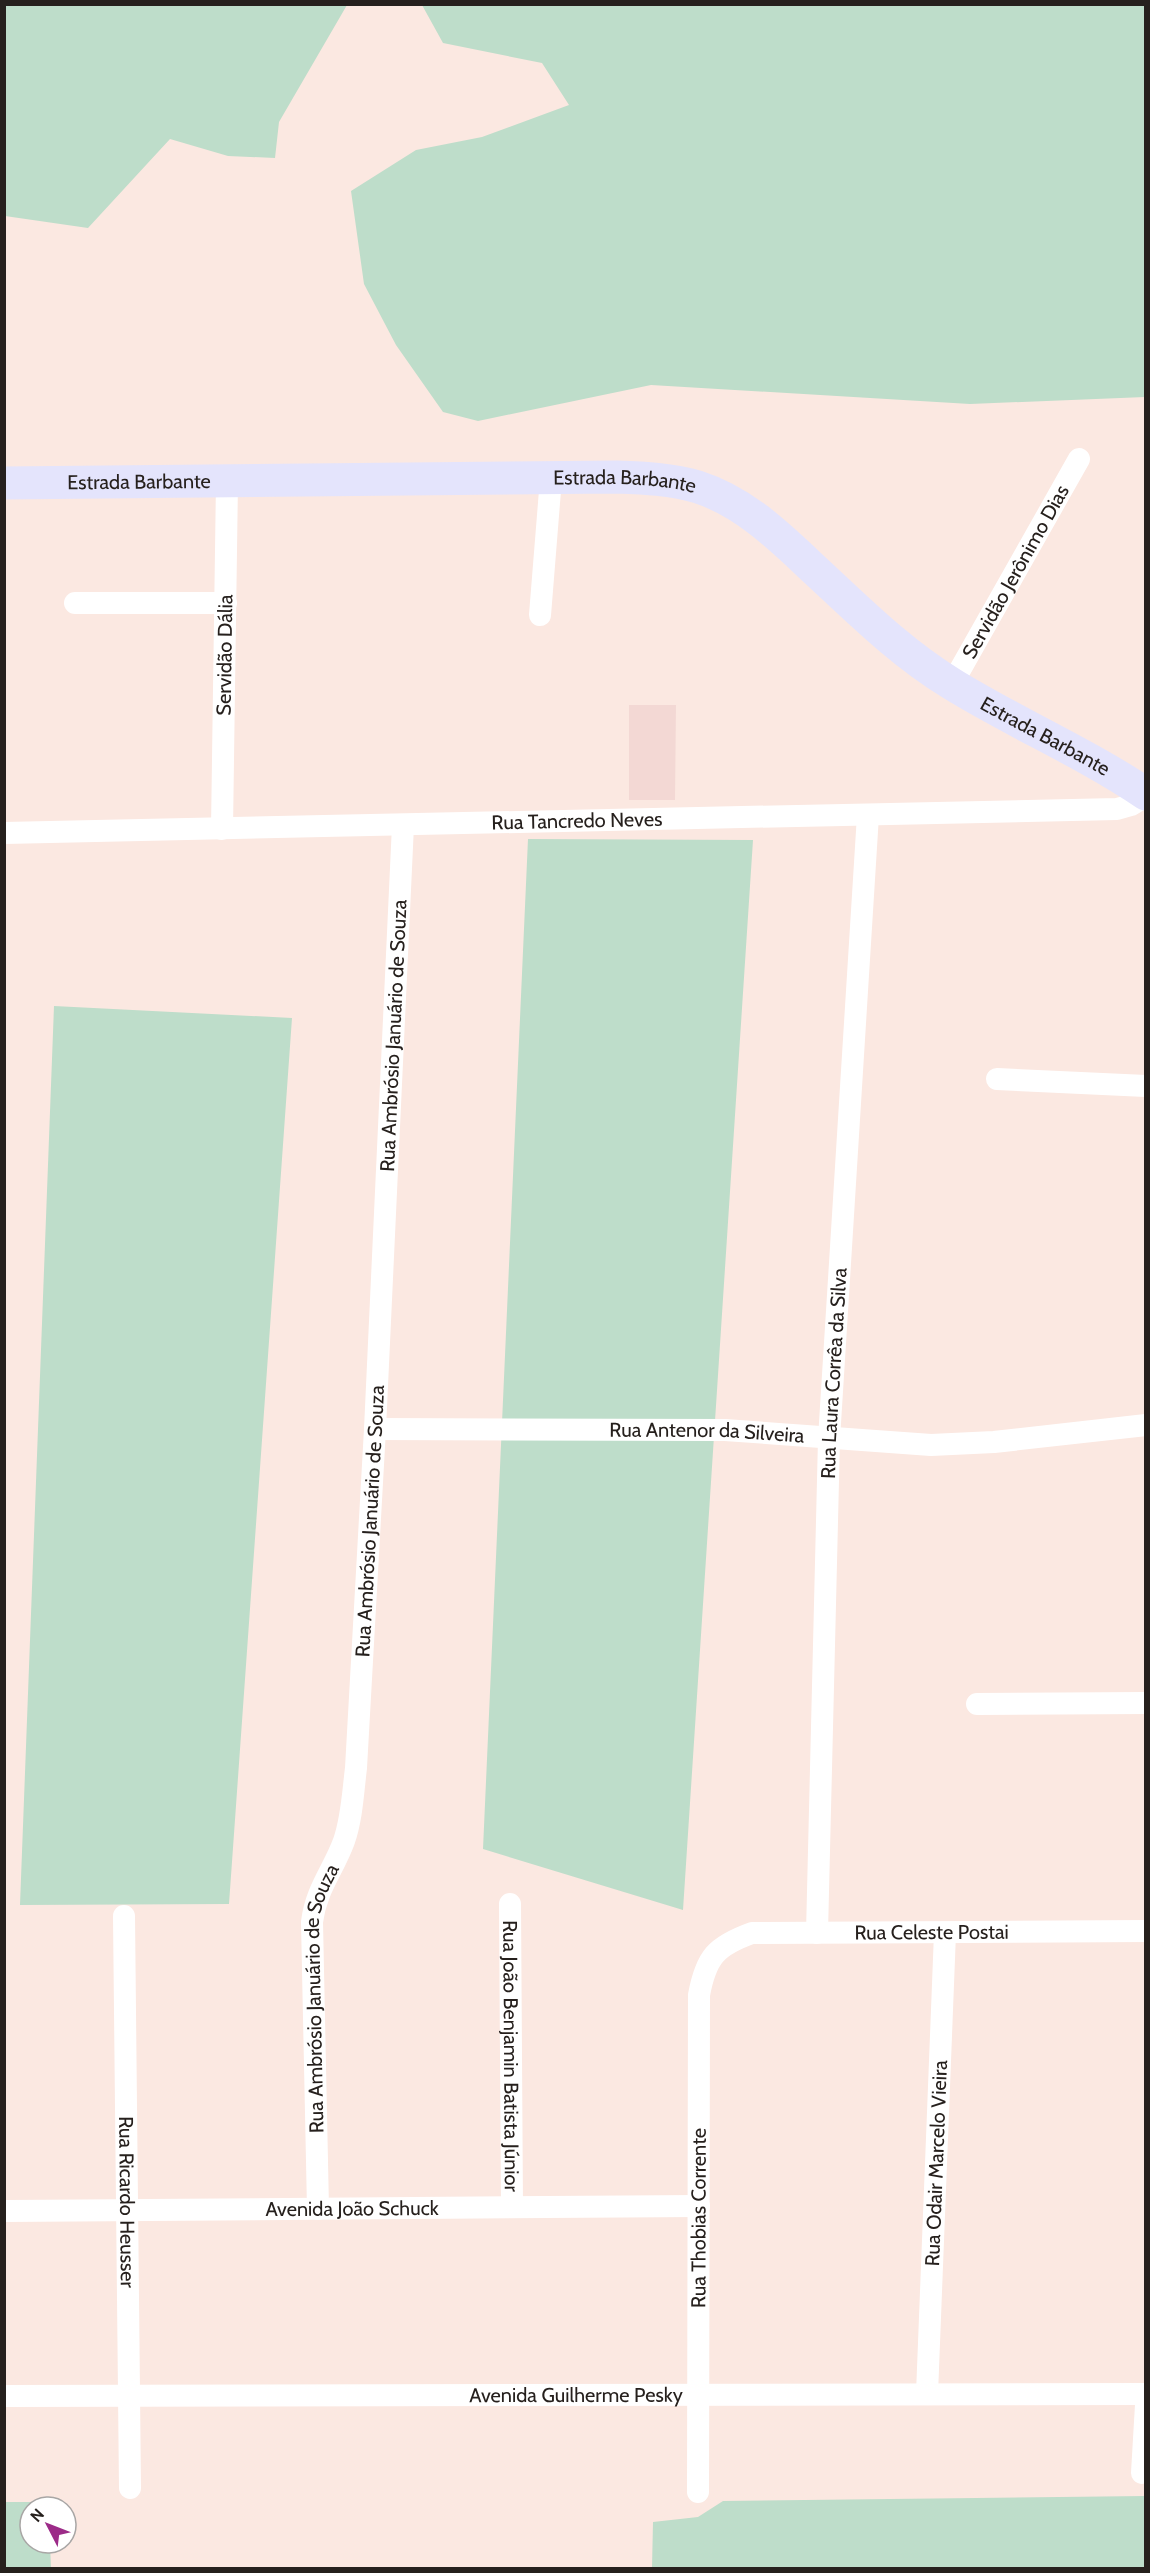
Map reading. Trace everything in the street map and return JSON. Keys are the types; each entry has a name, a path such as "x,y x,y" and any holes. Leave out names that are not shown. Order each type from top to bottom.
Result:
{"main road":[{"name":"Estrada Barbante","path":"4,483 551,478 664,480 699,488 738,505 772,531 874,625 952,684 1091,759 1146,795"}],"street":[{"name":"Servidão Jerônimo Dias","path":"952,684 1079,459"},
{"path":"540,615 551,478"},
{"name":"Servidão Dália","path":"222,829 227,481"},
{"path":"75,603 225,603"},
{"name":"Rua Tancredo Neves","path":"4,833 1117,810 1131,806 1146,795"},
{"name":"Rua Laura Corrêa da Silva","path":"817,1933 829,1439 868,815"},
{"name":"Rua Ambrósio Januário de Souza","path":"318,2209 312,1923 314,1902 343,1842 350,1815 356,1768 375,1429 402,825"},
{"path":"997,1079 1146,1086"},
{"name":"Rua Antenor da Silveira","path":"375,1429 725,1430 931,1445 963,1444 1146,1425"},
{"path":"977,1704 1146,1703"},
{"name":"Rua João Benjamin Batista Júnior","path":"510,1904 512,2207"},
{"name":"Rua Ricardo Heusser","path":"123,1916 130,2488"},
{"name":"Rua Celeste Postai","path":"719,1947 752,1933 1146,1931"},
{"name":"Rua Odair Marcelo Vieira","path":"927,2394 945,1933"},
{"name":"Rua Thobias Corrente","path":"698,2492 699,1995 704,1971 719,1947"},
{"name":"Avenida João Schuck","path":"4,2211 699,2206"},
{"name":"Avenida Guilherme Pesky","path":"4,2396 1146,2394"},
{"path":"1142,2473 1146,2405"}],"shaded area":[{"path":"629,705 676,705 675,800 629,800"}],"green space":[{"path":"5,4 347,5 279,122 275,158 228,156 170,139 88,228 5,216"},
{"path":"422,5 1145,5 1145,397 970,404 651,385 478,421 443,412 396,345 364,284 351,191 416,150 482,137 569,105 542,63 443,43"},
{"path":"528,839 753,840 683,1910 483,1849"},
{"path":"54,1006 292,1018 229,1904 20,1905"},
{"path":"1145,2496 1145,2568 652,2568 653,2522 698,2517 723,2501"},
{"path":"5,2502 18,2502 18,2555 50,2555 51,2568 5,2568"}]}
